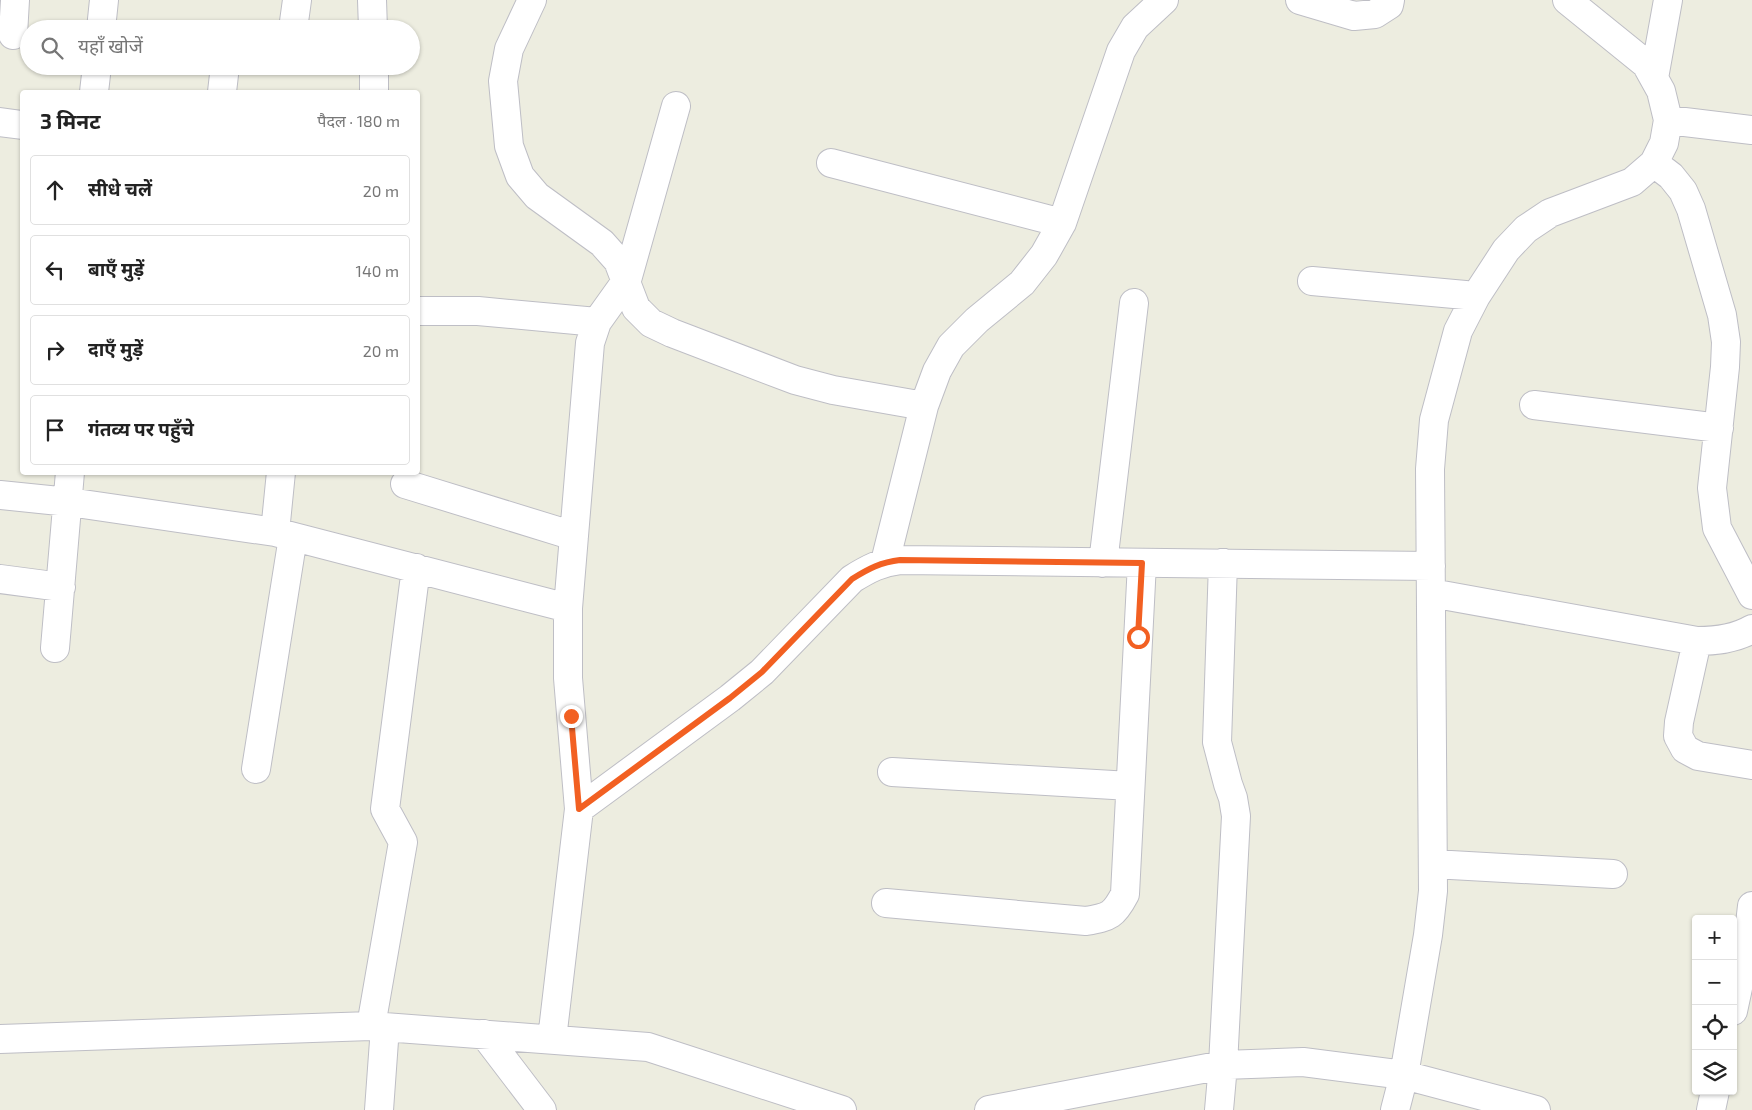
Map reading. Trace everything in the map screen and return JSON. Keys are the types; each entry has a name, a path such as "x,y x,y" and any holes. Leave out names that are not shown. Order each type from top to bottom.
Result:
{"street":[{"path":"14,35 15,0"},
{"path":"102,20 104,0"},
{"path":"294,20 297,0"},
{"path":"372,0 373,20"},
{"path":"532,0 509,49 503,81 509,146 520,176 537,196 602,243 618,261 636,308 651,323 672,333 795,380 833,390 924,406"},
{"path":"885,562 924,406 937,371 952,346 977,320 1022,283 1044,255 1062,223 1121,51 1135,27 1164,0"},
{"path":"1300,0 1354,16 1375,14 1389,6 1390,0"},
{"path":"1395,1110 1404,1075 1428,935 1433,891 1430,469 1434,420 1458,331 1476,296 1506,250 1526,228 1550,213 1632,182 1654,163 1664,143 1668,120 1661,91 1646,64 1567,0"},
{"path":"1654,78 1668,0"},
{"path":"94,90 96,75"},
{"path":"222,90 224,75"},
{"path":"374,75 374,90"},
{"path":"552,1039 579,809 568,678 568,608 590,343 597,322 626,280 676,106"},
{"path":"1668,120 1752,130"},
{"path":"0,122 20,125"},
{"path":"831,162 1062,223"},
{"path":"1654,163 1672,176 1683,191 1692,209 1722,315 1726,342 1725,367 1712,488 1717,528 1752,595"},
{"path":"1312,281 1476,296"},
{"path":"1103,562 1134,303"},
{"path":"420,311 478,311 597,322"},
{"path":"1534,405 1718,428"},
{"path":"55,648 70,475"},
{"path":"256,770 284,535 280,475"},
{"path":"405,484 574,536"},
{"path":"0,495 68,502 284,535 568,608"},
{"path":"579,809 736,693 762,672 852,579 867,569 885,562 900,560 1431,566"},
{"path":"886,902 1086,920 1103,918 1117,910 1125,894 1142,563"},
{"path":"1219,1110 1236,816 1233,798 1217,742 1223,563"},
{"path":"379,1110 378,1026 403,842 385,809 416,568"},
{"path":"0,579 61,587"},
{"path":"1431,593 1697,641 1717,641 1744,634 1752,629"},
{"path":"1697,641 1679,722 1678,736 1685,749 1698,756 1752,765"},
{"path":"892,772 1130,786"},
{"path":"1433,864 1613,874"},
{"path":"1734,1005 1748,941 1752,906"},
{"path":"0,1039 378,1026 648,1047 842,1110"},
{"path":"484,1034 542,1110"},
{"path":"989,1110 1223,1065 1303,1062 1404,1075 1526,1109"},
{"path":"1711,1110 1714,1095"}],"route":[{"path":"571,716 579,809 730,698 762,672 852,579 867,569 885,562 900,560 1142,563 1138,637"}]}
